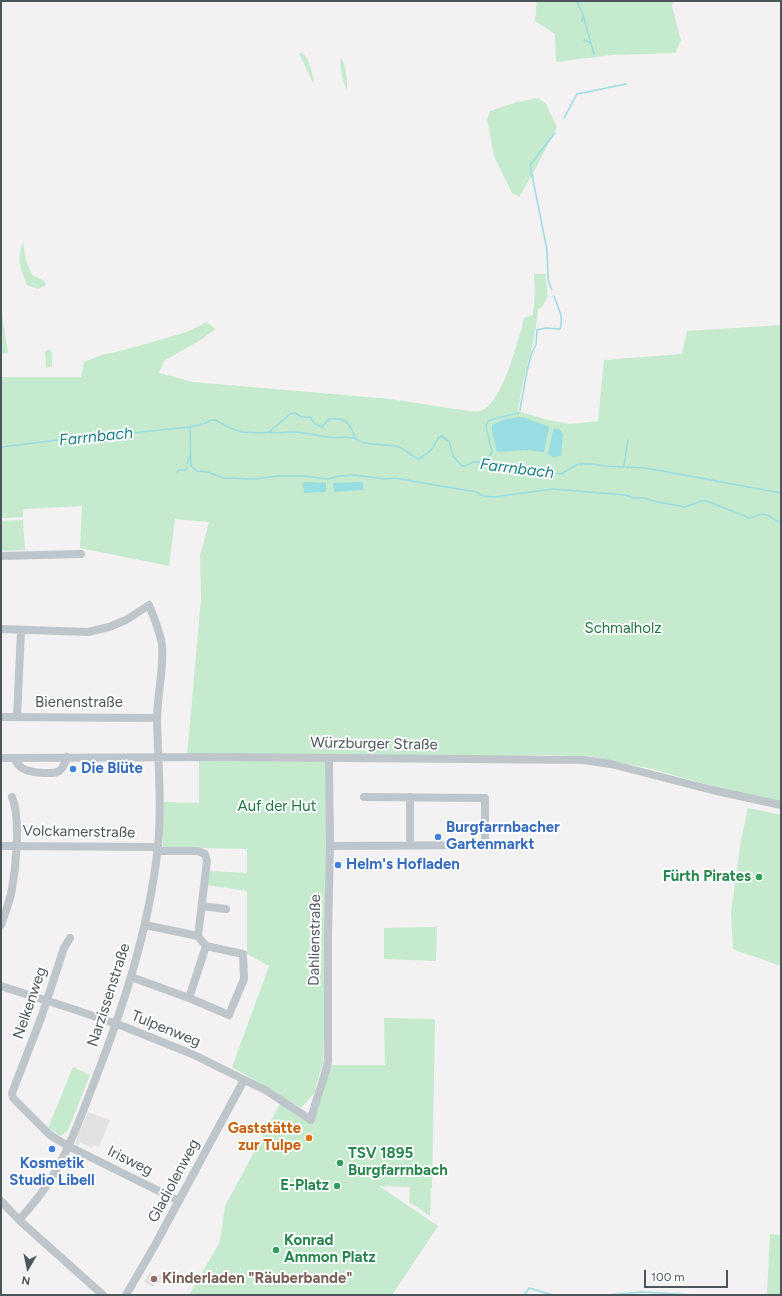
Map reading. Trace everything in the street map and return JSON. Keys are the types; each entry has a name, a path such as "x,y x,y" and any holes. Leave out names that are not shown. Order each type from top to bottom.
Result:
{"street":[{"path":"1,556 81,554"},
{"name":"Narzissenstraße","path":"19,1220 48,1184 68,1146 92,1089 132,977 145,926 152,889 157,849 159,824 159,757 157,718 162,662 162,645 149,605 126,620 94,631 21,630"},
{"path":"1,629 21,630 18,717"},
{"name":"Bienenstraße","path":"1,717 157,718"},
{"path":"16,758 18,765 27,771 54,773 59,772 67,757"},
{"name":"Würzburger Straße","path":"1,758 159,757 583,760 611,764 742,797 781,805"},
{"name":"Dahlienstraße","path":"310,1120 313,1106 326,1074 328,1061 330,846 329,758"},
{"path":"1,925 12,890 16,846 16,810 12,797"},
{"path":"330,846 485,845 485,798 364,797"},
{"path":"410,797 410,845"},
{"name":"Volckamerstraße","path":"1,846 198,851 204,854 207,861 202,906"},
{"path":"198,936 202,906 226,909"},
{"path":"132,977 230,1015 244,979 243,954 206,946 198,936 145,926"},
{"name":"Nelkenweg","path":"68,1146 50,1134 31,1117 16,1102 12,1093 64,948 70,938"},
{"path":"189,998 206,946"},
{"name":"Tulpenweg","path":"1,986 116,1024 209,1061 267,1091 310,1120"},
{"name":"Gladiolenweg","path":"126,1295 155,1245 244,1080"},
{"name":"Irisweg","path":"68,1146 179,1201"},
{"path":"1,1201 19,1220 103,1295"}],"shaded area":[{"path":"88,1112 110,1120 99,1147 93,1145 92,1148 80,1142 78,1146 75,1142"},
{"name":"Kinderladen \"Räuberbande\"","path":"150,1272 157,1277 160,1273 164,1275 158,1284 156,1283 153,1287 144,1282"}],"green space":[{"path":"537,1 673,1 672,6 681,40 675,53 612,55 556,62 555,34 535,21"},
{"path":"299,53 303,53 308,60 314,80 313,83"},
{"path":"341,58 346,69 347,90 341,71"},
{"path":"538,98 546,104 557,127 519,197 512,193 494,156 487,120 490,111 517,102"},
{"path":"23,242 26,261 32,275 44,281 46,285 38,289 27,285 23,274 20,264 20,254"},
{"path":"534,274 545,274 548,296 542,307 538,309 535,334 518,411 548,420 570,424 598,421 604,360 682,354 687,331 781,325 781,802 747,796 652,769 594,757 552,755 329,755 329,878 323,1063 314,1093 301,1108 232,1067 269,966 247,954 247,891 208,885 209,871 247,873 247,849 163,847 163,802 199,803 199,757 187,756 201,599 200,556 209,522 175,519 169,566 80,548 82,506 23,509 23,517 1,518 1,377 81,377 84,362 102,355 187,332 207,322 215,329 202,339 164,361 159,373 193,382 390,399 468,411 480,411 488,406 502,384 514,355 524,318 533,315 535,292"},
{"path":"1,307 8,353 2,354 1,347"},
{"path":"49,349 52,353 52,366 46,368 45,352"},
{"path":"23,520 25,550 1,551 1,521"},
{"name":"Fürth Pirates","path":"748,808 781,815 781,966 733,949 731,913 741,840"},
{"path":"437,927 436,961 384,959 384,928"},
{"name":"TSV 1895 Burgfarrnbach","path":"384,1018 435,1019 432,1188 430,1216 409,1202 410,1187 379,1186 438,1226 392,1295 189,1295 220,1242 225,1206 281,1102 305,1118 320,1096 329,1065 385,1065"},
{"path":"73,1067 90,1075 68,1130 61,1136 48,1128"},
{"path":"770,1234 781,1235 781,1295 767,1295"}],"water":[{"path":"522,417 548,426 549,428 544,452 525,450 497,452 492,425 505,419"},
{"path":"555,428 560,430 563,434 561,456 554,457 548,455 553,430"},
{"path":"303,482 326,483 326,492 304,493"},
{"path":"363,482 363,490 334,492 333,483"}],"waterway":[{"path":"577,1 583,15 582,22"},
{"path":"583,15 594,54"},
{"path":"584,40 591,43"},
{"path":"564,118 577,94 626,84"},
{"path":"552,290 548,280 547,250 530,165 555,133"},
{"path":"520,410 527,371 532,352 536,345 537,330 546,328 560,329 561,317 554,296"},
{"name":"Farrnbach","path":"1,447 74,438 190,427 203,424 211,420 215,420 241,432 262,433 269,432 290,414 295,413 302,417 310,417 315,424 322,427 329,419 343,420 350,426 355,438 358,441 368,444 391,445 398,447 419,459 430,451 441,436 449,441 453,456 462,466 473,462 478,462 494,467 516,468 561,474 578,464 646,468 781,493"},
{"path":"485,464 492,452 486,427 488,421 519,413"},
{"name":"Farrnbach","path":"190,427 191,466 197,471 208,472 223,478 255,479 278,476 303,476 328,479 339,476 355,475 385,479 395,478 476,492 483,496 494,497 553,489 626,495 633,498 645,498 685,507 701,501 707,501 749,518 762,514 781,523"},
{"path":"269,432 296,432 356,439"},
{"path":"624,466 628,440"},
{"name":"Farrnbach","path":"187,464 190,455"},
{"path":"177,473 178,470 186,470 187,468"},
{"path":"524,1295 529,1288 553,1295"},
{"path":"607,1295 642,1292 694,1295"}],"place":[{"name":"Die Blüte","path":"73,769"},
{"name":"Burgfarrnbacher Gartenmarkt","path":"438,837"},
{"name":"Helm's Hofladen","path":"338,865"},
{"name":"Fürth Pirates","path":"759,877"},
{"name":"Gaststätte zur Tulpe","path":"309,1138"},
{"name":"Kosmetik Studio Libell","path":"52,1149"},
{"name":"TSV 1895 Burgfarrnbach","path":"340,1163"},
{"name":"E-Platz","path":"337,1186"},
{"name":"Konrad Ammon Platz","path":"276,1250"},
{"name":"Kinderladen \"Räuberbande\"","path":"154,1279"}],"park label":[{"name":"Schmalholz","path":"623,629"},
{"name":"Auf der Hut","path":"277,807"}]}
